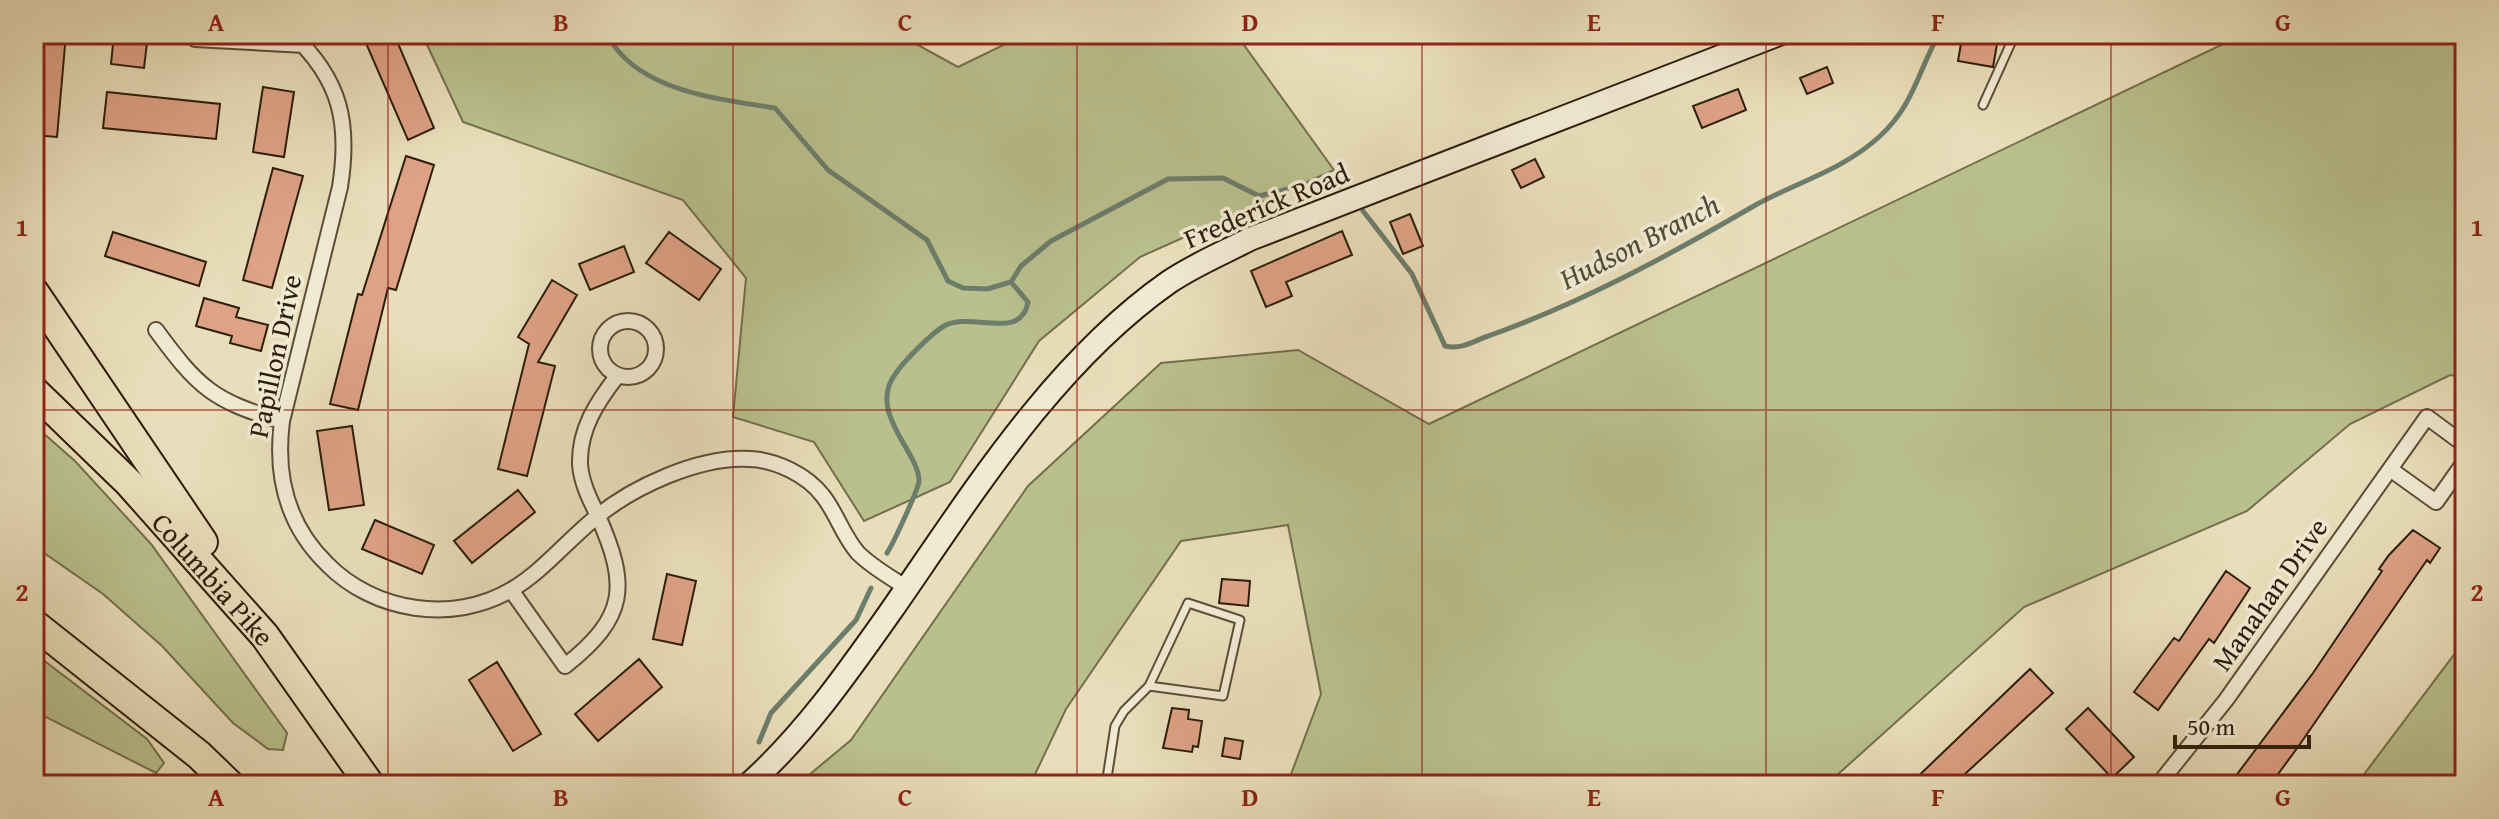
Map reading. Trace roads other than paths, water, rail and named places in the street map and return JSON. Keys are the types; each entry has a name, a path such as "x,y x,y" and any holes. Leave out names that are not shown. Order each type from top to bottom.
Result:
{"highway":[{"path":"34,292 265,636"},
{"name":"Columbia Pike","path":"34,391 129,483 265,636 370,785"},
{"path":"34,604 230,785"},
{"path":"34,624 199,755"}],"main road":[{"name":"Frederick Road","path":"748,785 801,730 840,681 997,461 1053,392 1103,338 1171,281 1250,239 1779,34"}],"street":[{"path":"196,34 195,39 304,45"},
{"name":"Papillon Drive","path":"292,34 304,45 337,97 345,121 346,150 340,187 282,421 278,451 288,507 300,530 338,575 377,598 428,609 484,602 511,590 597,516 631,495 683,471 740,459 768,461 786,468 823,495 859,554 907,588"},
{"path":"635,321 651,331 657,348 655,357 651,366 636,376 618,375 604,363 601,354 603,336 617,323 635,321"},
{"path":"156,330 188,374 210,393 236,408 282,421"},
{"path":"511,590 565,666 590,646 618,597 619,570 580,466 586,425 618,375"},
{"name":"Manahan Drive","path":"2158,785 2226,700 2427,417 2465,445"},
{"path":"2390,469 2436,502 2465,461"}],"lane":[{"path":"1983,105 2015,34"},
{"path":"1106,785 1115,726 1149,686 1188,603 1240,620 1223,696 1149,686"}],"waterway":[{"path":"607,34 620,53 658,81 705,96 775,108 828,170 927,240 948,281 963,288 987,289 1011,282"},
{"name":"Hudson Branch","path":"1363,211 1412,274 1445,346 1463,346 1592,293 1768,198 1849,159 1879,137 1900,113 1939,34"},
{"name":"Hudson Branch","path":"887,553 919,481 917,469 890,416 888,388 905,362 939,330 955,322 1016,321 1028,302 1011,282 1021,266 1051,241 1168,179 1223,178 1259,196 1320,181 1340,186"},
{"name":"Hudson Branch","path":"759,742 771,713 856,620 871,588"}]}
